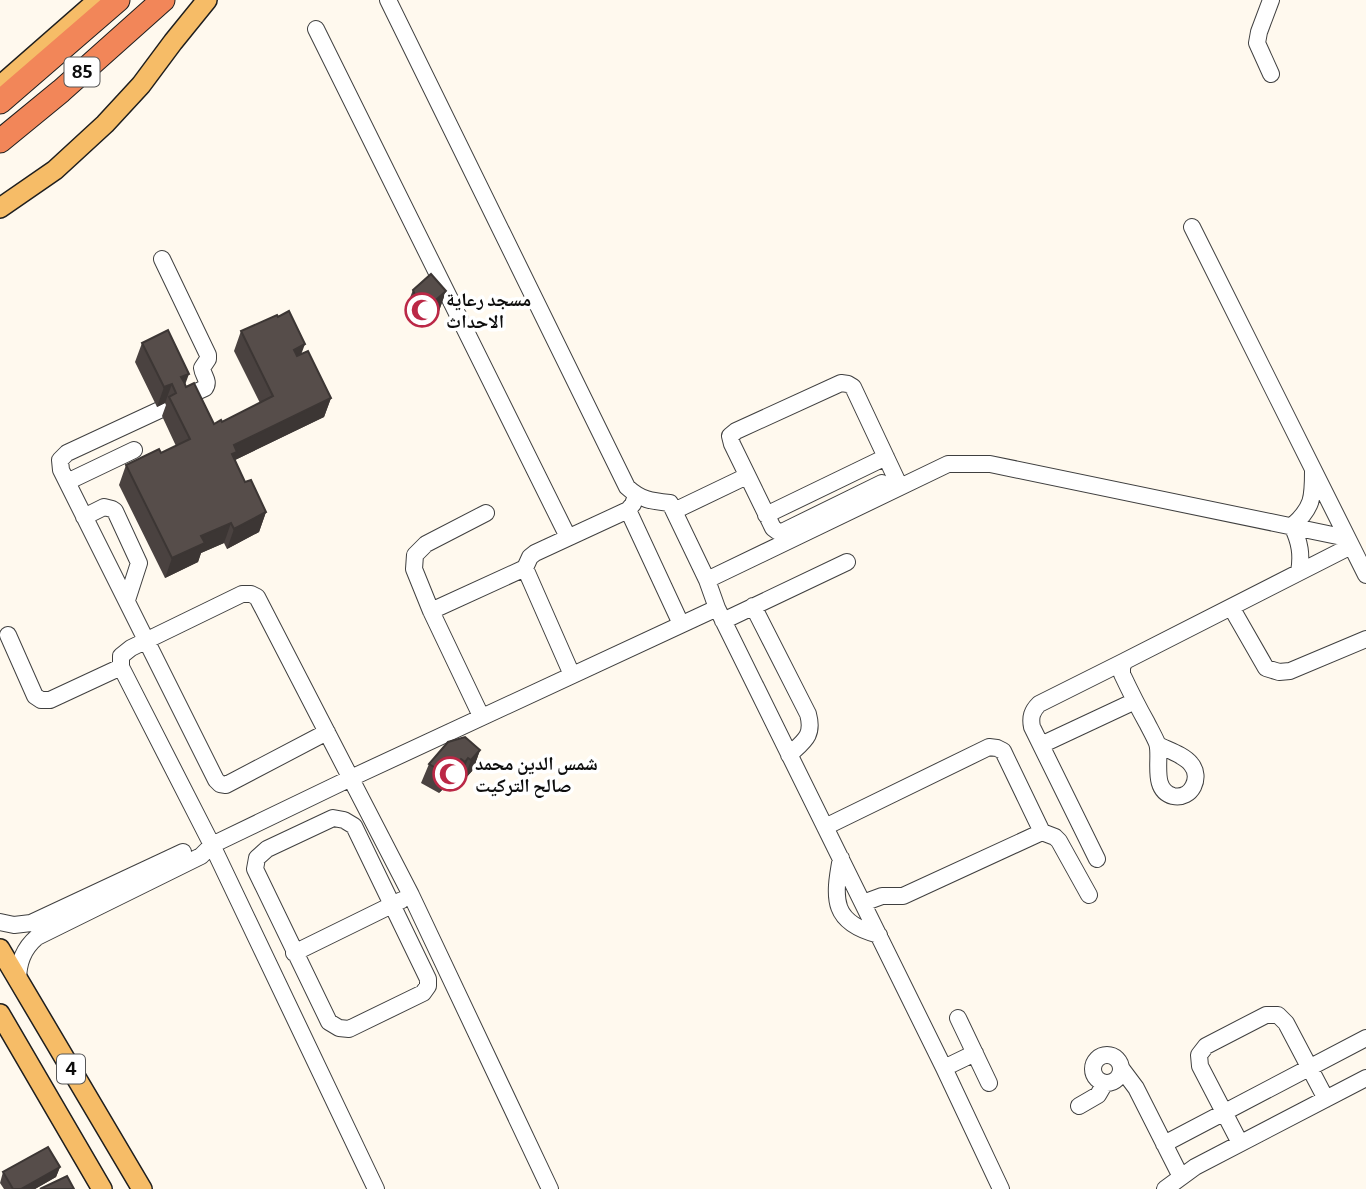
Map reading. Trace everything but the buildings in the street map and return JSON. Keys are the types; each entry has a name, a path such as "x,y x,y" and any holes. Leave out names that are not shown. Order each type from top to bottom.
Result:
{"highway":[{"name":"85","path":"0,102 118,0"},
{"name":"85","path":"0,141 163,0"}],"main road":[{"path":"0,86 98,0"},
{"path":"0,208 55,170 105,124 141,85 207,0"},
{"name":"4","path":"0,949 142,1189"},
{"name":"4","path":"0,1014 102,1189"}],"lane":[{"path":"388,0 627,487 681,624"},
{"path":"1271,0 1257,43 1271,74"},
{"path":"316,29 568,537"},
{"path":"1192,227 1366,575"},
{"path":"162,260 208,355 202,368 206,386 67,453 60,460 60,465 216,780 226,785 327,732"},
{"path":"890,488 853,387 848,384 841,383 730,436 747,476 776,531 782,532 890,488 948,464 990,464 1292,526 1349,542"},
{"path":"67,482 134,450"},
{"path":"766,515 879,461"},
{"path":"1292,526 1304,516 1311,504 1313,468"},
{"path":"674,511 747,476"},
{"path":"707,580 890,488"},
{"path":"431,611 525,568 535,553 632,503 670,503 707,580 720,614 1001,1189"},
{"path":"85,517 104,507 115,511 139,563 127,600"},
{"path":"481,716 414,569 415,555 426,544 485,513"},
{"path":"1292,526 1301,551 1299,572"},
{"path":"1097,859 1041,746 1031,722 1034,709 1299,572 1349,542"},
{"path":"0,922 34,930 191,849 212,845 681,624 753,606 847,562"},
{"path":"525,568 572,675"},
{"path":"376,1189 212,845 121,667 121,656 131,648 242,594 257,597 351,778 411,895 550,1189"},
{"path":"753,606 810,720 807,737 789,754"},
{"path":"1231,607 1266,668 1279,672 1290,671 1366,639"},
{"path":"8,635 35,696 41,700 50,700 121,667"},
{"path":"1125,661 1122,674 1158,745"},
{"path":"1041,746 1135,701"},
{"path":"825,827 989,747 997,748 1003,751 1042,832 1059,841 1089,895"},
{"path":"334,818 344,820 354,826 392,904 428,979 428,986 423,993 349,1029 339,1028 329,1022 294,953 255,869 257,858 267,849 334,818"},
{"path":"863,903 882,896 903,896 1042,832"},
{"path":"841,858 836,884 838,906 852,925 861,931 879,935"},
{"path":"294,953 411,895"},
{"path":"18,981 22,956 34,930"},
{"path":"1240,1143 1199,1060 1199,1055 1206,1046 1230,1033 1266,1015 1278,1015 1286,1023 1326,1099"},
{"path":"958,1018 989,1083"},
{"path":"1164,1144 1366,1038"},
{"path":"944,1068 975,1052"},
{"path":"1105,1083 1095,1076 1093,1070 1097,1059 1109,1055 1119,1062 1136,1088 1181,1177"},
{"path":"1079,1106 1098,1095 1105,1083 1116,1079 1121,1068"},
{"path":"1165,1189 1195,1167 1366,1078"}],"place":[{"name":"مسجد رعاية الاحداث","path":"422,310"},
{"name":"شمس الدين محمد صالح التركيت","path":"450,774"}]}
